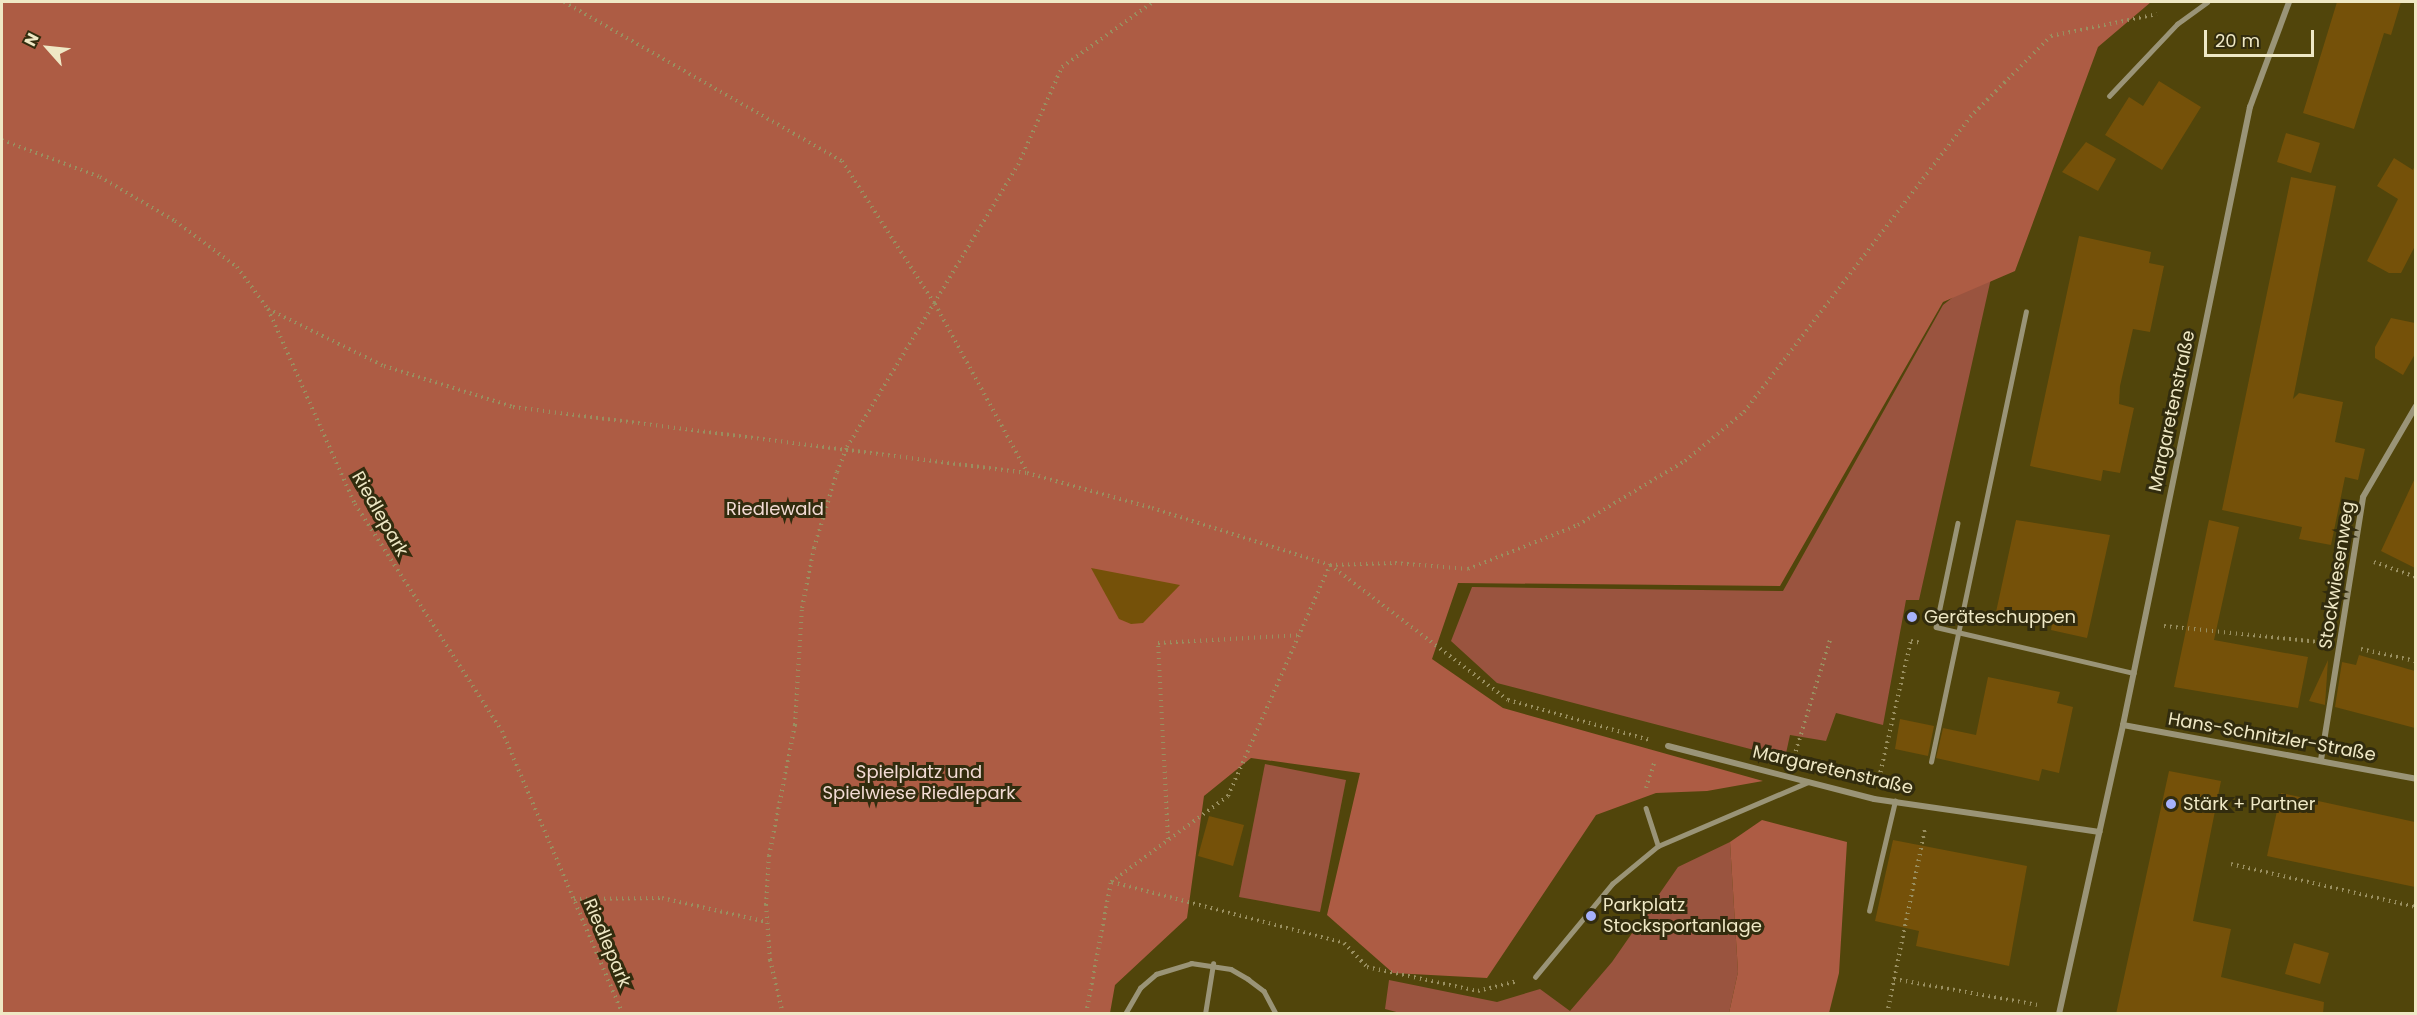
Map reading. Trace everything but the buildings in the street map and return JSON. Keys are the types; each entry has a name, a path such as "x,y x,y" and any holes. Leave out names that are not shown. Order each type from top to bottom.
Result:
{"street":[{"name":"Margaretenstraße","path":"2059,1011 2134,673 2250,107 2289,2"},
{"name":"Stockwiesenweg","path":"2321,760 2342,645 2363,497 2415,406"},
{"name":"Hans-Schnitzler-Straße","path":"2123,725 2415,779"},
{"name":"Margaretenstraße","path":"1668,746 1874,799 2100,832"}],"lane":[{"path":"2109,96 2176,24 2207,2"},
{"path":"1931,762 1955,649 1961,634 2026,312"},
{"path":"1958,524 1936,627 2134,673"},
{"path":"1536,977 1612,884 1658,846 1808,782"},
{"path":"1869,911 1895,801"},
{"path":"1646,808 1658,846"},
{"path":"1125,1014 1140,988 1156,974 1191,963 1213,964 1232,969 1264,991 1276,1014"},
{"path":"1205,1014 1213,964"}],"path":[{"path":"564,2 842,161 935,304 1027,473"},
{"path":"783,1014 770,960 767,922 769,856 795,725 802,608 814,548 847,447 1018,165 1062,67 1153,2"},
{"path":"268,309 384,366 513,407 774,444 847,447 1027,473 1330,565 1395,563 1468,569 1578,525 1685,461 1744,412 1970,117 2051,36 2165,12"},
{"name":"Riedlepark","path":"2,140 100,177 175,221 237,267 268,309 355,504 502,730 623,1014"},
{"path":"2355,555 2415,577"},
{"path":"1086,1014 1111,882 1228,796 1330,565"},
{"path":"1330,565 1508,700 1668,746 1646,781 1646,808"},
{"path":"2143,624 2342,645 2415,661"},
{"path":"1168,840 1158,643 1299,635"},
{"path":"1799,737 1830,640"},
{"path":"1874,799 1911,641 1955,649"},
{"path":"1887,1014 1929,807"},
{"path":"2231,864 2415,907"},
{"path":"1111,882 1344,943 1367,967 1478,991 1536,977"},
{"path":"574,899 662,898 767,922"},
{"path":"1894,979 2059,1011"}],"shaded area":[{"path":"1994,265 1919,600 1906,600 1883,725 1836,713 1826,741 1790,735 1785,758 1497,683 1451,641 1472,587 1783,591 1943,305"},
{"path":"1265,764 1346,780 1320,912 1239,897"},
{"path":"1730,842 1738,972 1729,1013 1404,1014 1385,1009 1389,980 1497,1002 1540,989 1570,1011 1612,962 1678,867"}],"green space":[{"name":"Riedlewald","path":"2,2 2151,2 2098,47 2015,271 1943,302 1780,586 1458,583 1432,659 1503,708 1763,781 1707,791 1656,793 1596,815 1487,978 1393,973 1327,915 1360,773 1251,758 1204,796 1187,918 1115,985 1110,1013 2,1014"},
{"path":"1762,820 1847,842 1839,973 1829,1013 1729,1013 1738,972 1730,842"}],"place":[{"name":"Geräteschuppen","path":"1912,617"},
{"name":"Stärk + Partner","path":"2171,804"},
{"name":"Parkplatz Stocksportanlage","path":"1591,916"}],"park label":[{"name":"Spielplatz und Spielwiese Riedlepark","path":"919,783"}]}
